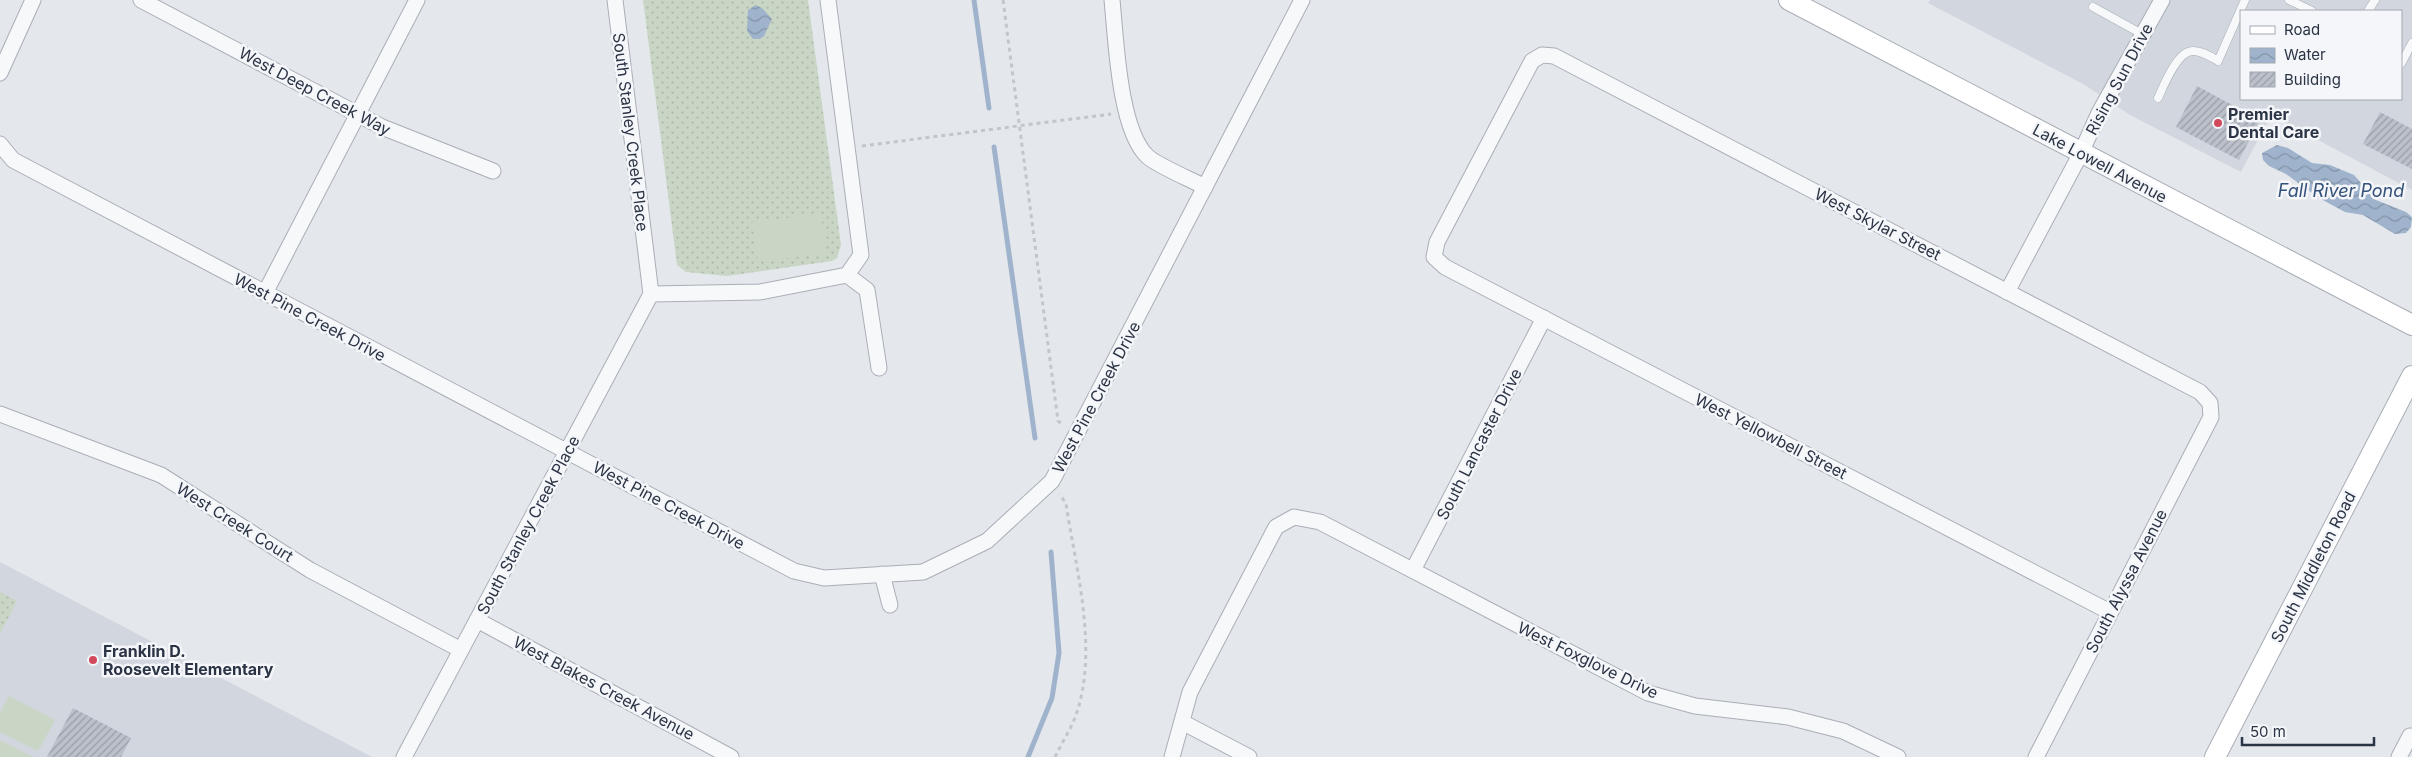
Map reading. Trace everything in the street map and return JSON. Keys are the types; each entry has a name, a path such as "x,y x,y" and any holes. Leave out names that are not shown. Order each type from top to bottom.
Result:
{"main road":[{"name":"Lake Lowell Avenue","path":"1789,0 2412,325"},
{"name":"South Middleton Road","path":"2215,757 2412,376"}],"street":[{"path":"0,73 33,0"},
{"name":"West Deep Creek Way","path":"141,0 358,114 450,156 493,171"},
{"path":"265,293 417,0"},
{"name":"South Stanley Creek Place","path":"404,757 651,294 615,0"},
{"path":"651,294 760,292 847,275 861,255 828,0"},
{"path":"1112,0 1120,77 1134,136 1148,157 1205,187"},
{"name":"West Pine Creek Drive","path":"0,144 13,160 794,571 824,578 923,572 987,541 1052,480 1302,0"},
{"name":"Rising Sun Drive","path":"2007,292 2081,153 2099,113 2162,0"},
{"name":"West Yellowbell Street","path":"1542,55 1532,61 1437,242 1434,257 1446,267 2110,612"},
{"name":"West Skylar Street","path":"1542,55 1554,56 2200,392 2210,403"},
{"path":"847,275 867,290 879,368"},
{"name":"South Lancaster Drive","path":"1413,570 1544,318"},
{"name":"South Alyssa Avenue","path":"2036,757 2211,417 2210,403"},
{"name":"West Creek Court","path":"0,414 161,475 310,570 461,650"},
{"name":"West Foxglove Drive","path":"1182,722 1190,692 1276,526 1294,516 1320,522 1648,693 1695,706 1788,717 1843,731 1891,755"},
{"path":"882,574 890,605"},
{"name":"West Blakes Creek Avenue","path":"477,620 731,757"},
{"path":"1172,757 1182,722 1249,757"},
{"path":"2399,757 2411,736"}],"lane":[{"path":"2289,0 2309,10 2311,0"},
{"path":"2093,7 2142,34"},
{"path":"2158,98 2178,60 2184,53 2192,51 2201,52 2218,61 2240,11"},
{"path":"2402,62 2412,43"}],"path":[{"path":"1003,0 1058,421 1078,432"},
{"path":"847,148 1127,112"},
{"path":"1052,480 1066,504 1084,622 1087,665 1077,712 1055,757"}],"shaded area":[{"path":"1930,0 2412,0 2412,190 2271,115 2241,172 2130,115 2085,85 1928,3"},
{"name":"Franklin D. Roosevelt Elementary","path":"0,562 372,757 0,757"}],"green space":[{"path":"643,0 808,0 841,245 837,258 832,261 727,276 686,272 677,265"},
{"path":"821,214 827,253 758,262 752,222"},
{"path":"0,592 17,601 0,634"},
{"path":"9,696 55,720 38,751 0,732 0,713"},
{"path":"0,740 33,757 0,757"}],"water":[{"path":"756,5 762,8 772,19 764,36 760,39 753,39 747,31 748,10"},
{"name":"Fall River Pond","path":"2277,145 2288,148 2312,163 2330,165 2354,175 2376,200 2406,212 2412,217 2411,227 2406,233 2395,234 2363,215 2345,212 2319,198 2286,174 2269,166 2263,160 2262,153"}],"building":[{"name":"Premier Dental Care","path":"2197,86 2260,120 2239,160 2176,127"},
{"path":"2380,112 2412,129 2412,169 2363,144"},
{"path":"73,708 131,738 121,757 47,757"}],"waterway":[{"path":"974,0 989,108"},
{"path":"994,147 1035,438"},
{"path":"1028,757 1052,698 1059,653 1051,552"}],"place":[{"name":"Premier Dental Care","path":"2218,123"},
{"name":"Franklin D. Roosevelt Elementary","path":"93,660"}]}
